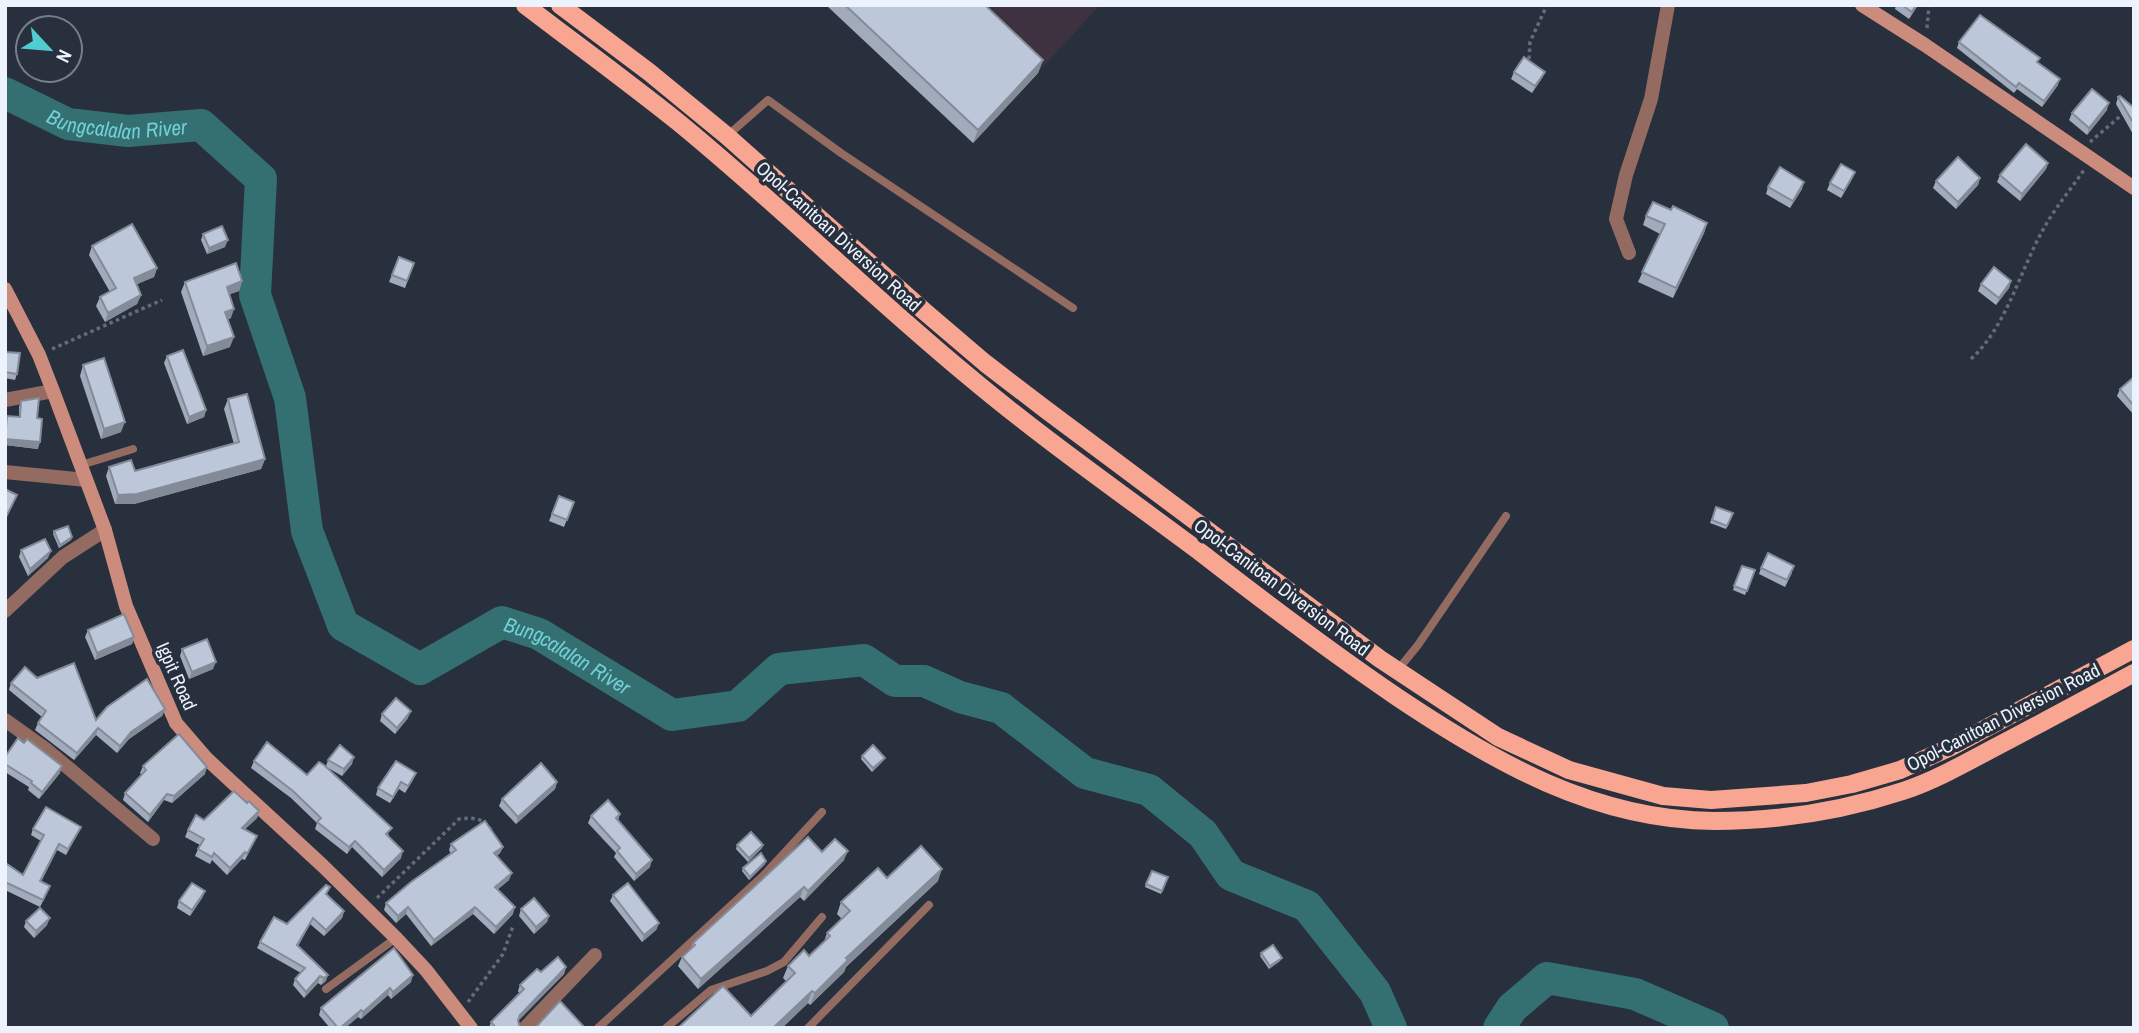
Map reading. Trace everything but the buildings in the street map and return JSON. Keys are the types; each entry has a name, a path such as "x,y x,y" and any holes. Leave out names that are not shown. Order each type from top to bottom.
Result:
{"main road":[{"name":"Opol-Canitoan Diversion Road","path":"525,5 679,123 910,327 1043,434 1368,677 1523,774 1562,790 1660,817 1710,821 1760,819 1833,810 1908,790 1960,766 2134,673"},
{"name":"Opol-Canitoan Diversion Road","path":"561,5 727,136 985,363 1298,600 1397,671 1498,737 1569,770 1663,796 1723,799 1806,793 1852,784 1900,769 1951,747 2134,649"}],"street":[{"path":"1629,253 1616,219 1626,175 1651,99 1668,5"},
{"path":"1863,5 2134,188"},
{"name":"Igpit Road","path":"5,289 39,355 105,530 126,606 176,723 207,759 396,938 471,1028"},
{"path":"5,400 53,391"},
{"path":"5,472 86,480"},
{"path":"5,611 63,557 105,530"},
{"path":"5,720 47,750 153,839"},
{"path":"525,1028 595,955"}],"lane":[{"path":"727,136 768,100 841,153 1073,308"},
{"path":"81,465 133,449"},
{"path":"1397,671 1418,645 1506,516"},
{"path":"598,1028 763,876 822,812"},
{"path":"808,1028 929,905"},
{"path":"666,1028 711,990 767,971 784,962 822,917"},
{"path":"327,989 396,938"}],"path":[{"path":"1529,59 1530,42 1547,5"},
{"path":"1925,45 1929,5"},
{"path":"1970,359 1979,351 1999,320 2044,227 2085,156 2125,112"},
{"path":"39,355 162,300"},
{"path":"367,909 459,819 482,820 487,823 493,835"},
{"path":"459,1013 503,954 513,926"}],"shaded area":[{"path":"826,5 1100,5 973,143"}],"waterway":[{"name":"Bungcalalan River","path":"5,93 68,124 128,131 201,125 261,179 255,295 290,398 307,531 343,625 420,669 502,622 539,634 672,715 738,706 779,669 864,660 895,681 924,681 960,697 1001,708 1085,773 1149,790 1203,834 1231,875 1307,906 1375,992 1391,1028"},
{"name":"Bungcalalan River","path":"1499,1028 1512,1008 1547,978 1635,994 1713,1028"}]}
